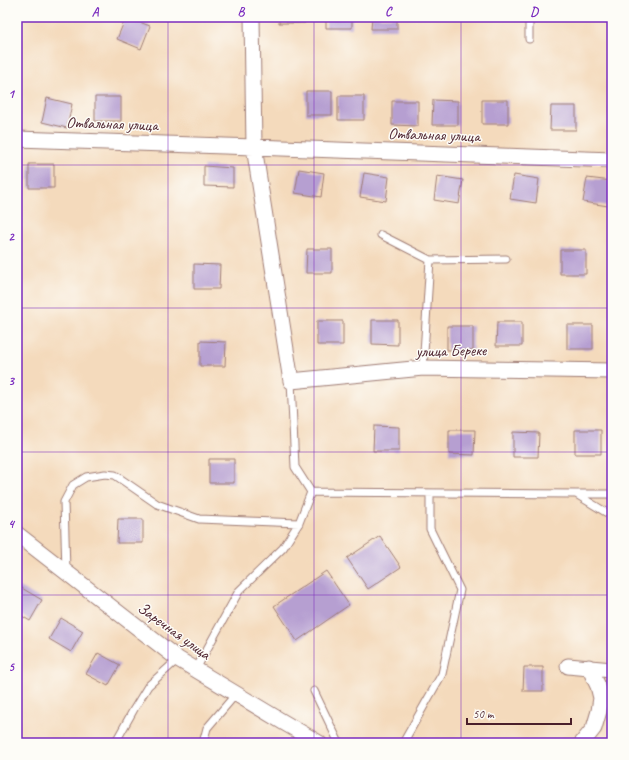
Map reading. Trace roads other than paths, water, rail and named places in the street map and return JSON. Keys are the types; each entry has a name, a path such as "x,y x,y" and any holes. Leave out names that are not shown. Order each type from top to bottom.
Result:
{"street":[{"path":"252,17 254,147 291,381"},
{"name":"Отвальная улица","path":"17,139 612,160"},
{"name":"улица Береке","path":"291,381 423,368 612,371"},
{"name":"Заречная улица","path":"17,534 178,658 319,743"},
{"path":"568,666 612,670"},
{"path":"582,743 594,728 601,698 598,686 589,667"}],"lane":[{"path":"529,17 529,39"},
{"path":"381,235 430,260 506,259"},
{"path":"423,368 430,260"},
{"path":"291,381 295,467 311,492"},
{"path":"66,573 64,502 73,485 86,477 104,474 115,476 157,504 199,518 299,523"},
{"path":"311,492 612,494"},
{"path":"196,669 239,591 283,548 299,523 311,492"},
{"path":"403,743 442,674 460,590 430,528 430,493"},
{"path":"576,494 612,516"},
{"path":"115,743 148,686 178,658"},
{"path":"314,691 339,743"},
{"path":"203,743 207,728 236,694"}]}
